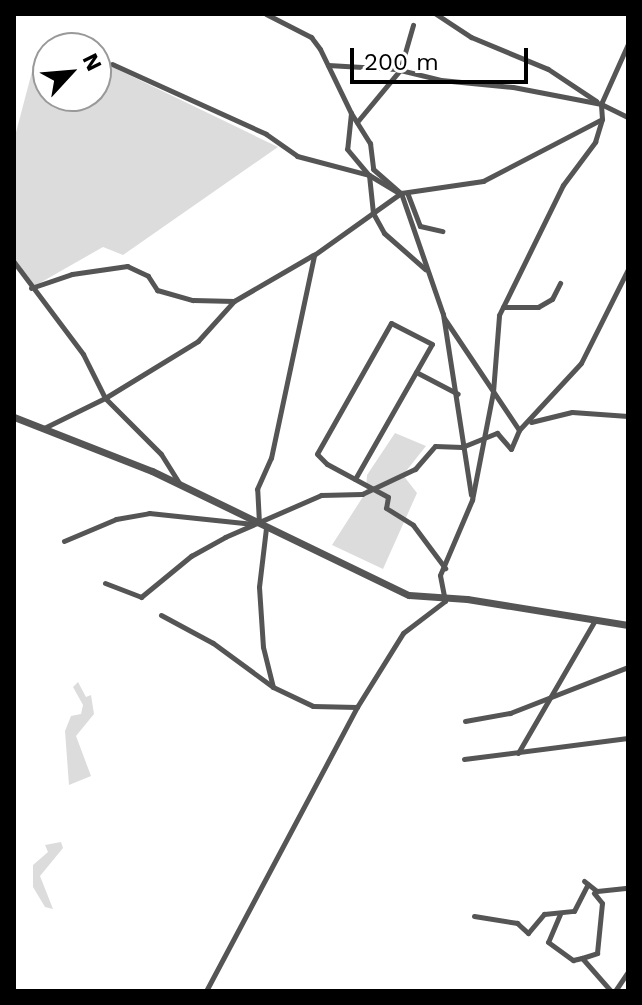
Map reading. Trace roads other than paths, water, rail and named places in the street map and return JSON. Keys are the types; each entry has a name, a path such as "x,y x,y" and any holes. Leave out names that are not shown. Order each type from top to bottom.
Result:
{"street":[{"path":"266,14 311,37 370,143 373,169 405,194 420,226 442,231"},
{"path":"436,14 471,37 548,69 601,104 628,117"},
{"path":"357,122 400,70 413,25"},
{"path":"445,601 439,584 472,500 493,392 503,307 563,185 595,142 602,119 601,104 628,44"},
{"path":"112,64 266,134 297,156 369,175"},
{"path":"327,65 400,70 601,104"},
{"path":"351,113 347,149 369,175 391,192 405,194 483,181 602,119"},
{"path":"369,175 373,213 384,233 429,273"},
{"path":"44,428 105,398 198,341 234,301 314,255 405,194"},
{"path":"405,194 443,314 459,394 462,447 472,500"},
{"path":"273,687 263,647 259,587 263,526 257,489 271,458 314,255"},
{"path":"14,262 31,288 69,332 105,398 161,454 180,484"},
{"path":"31,288 72,274 127,266 148,276 157,290 193,300 234,301"},
{"path":"105,583 141,597 191,556 263,526 321,495 372,490 415,469 435,446 462,447 481,442 497,433 511,449 519,430 530,422 581,363 628,269"},
{"path":"503,307 538,307 552,299 560,283"},
{"path":"443,314 519,430"},
{"path":"355,479 432,344 391,323 317,454 355,479 372,490 388,497 386,508 413,525 445,568"},
{"path":"416,372 459,394"},
{"path":"530,422 572,412 628,416"},
{"path":"14,417 180,484 388,587 445,601 467,599 628,625"},
{"path":"64,541 116,519 149,513 263,526"},
{"path":"206,991 357,707 403,633 445,601"},
{"path":"161,615 213,643 273,687 313,706 357,707"},
{"path":"517,753 595,620"},
{"path":"465,721 510,713 628,667"},
{"path":"464,759 517,753 549,745 628,738"},
{"path":"474,916 517,923 528,933 544,914 574,911 586,883 602,903 597,953 573,960 548,942 561,913"},
{"path":"578,904 595,892 628,888"},
{"path":"582,958 617,990"},
{"path":"617,990 628,972"},
{"path":"617,990 628,986"}]}
